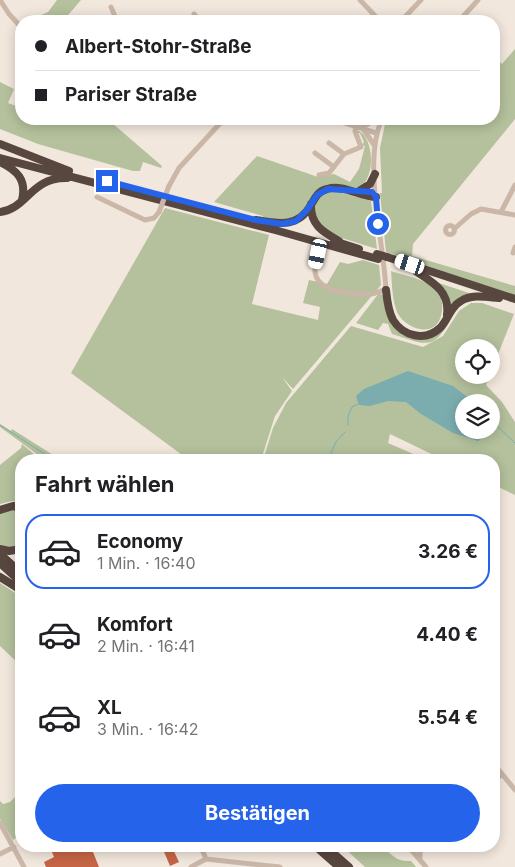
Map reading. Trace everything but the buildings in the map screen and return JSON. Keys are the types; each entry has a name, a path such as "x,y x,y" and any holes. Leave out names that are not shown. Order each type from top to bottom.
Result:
{"highway":[{"path":"0,144 69,171"},
{"path":"0,153 347,245 387,260 515,299"},
{"path":"0,158 378,257"},
{"path":"0,162 20,176 24,189 22,200"},
{"path":"356,191 370,184 375,174"},
{"path":"0,212 13,209 37,186 54,179 65,178 87,181"},
{"path":"256,220 279,224 292,222 304,215 317,195 328,189 336,188 372,192 376,197"},
{"path":"311,204 311,215 317,226 347,245"},
{"path":"387,260 417,272 515,303"},
{"path":"417,272 442,292 448,304 447,317"},
{"path":"386,290 388,308 393,320 409,334 420,336 432,334 442,326 459,302 466,298 480,296 499,298"},
{"path":"0,508 12,503 15,504"},
{"path":"0,549 15,550"},
{"path":"0,554 15,568"},
{"path":"0,563 15,577"},
{"path":"0,577 15,586"},
{"path":"322,852 339,867"},
{"path":"332,852 349,867"}],"street":[{"path":"0,0 15,20"},
{"path":"360,0 374,15"},
{"path":"407,15 422,0"},
{"path":"464,15 478,0"},
{"path":"111,7 114,15"},
{"path":"98,197 145,220 154,218 159,212 169,186 180,168 219,125"},
{"path":"351,125 376,133"},
{"path":"319,175 329,173 344,154 361,147 355,131 367,125"},
{"path":"318,254 315,270 316,276 324,287 331,290 372,294 386,290 376,197 374,145 378,125"},
{"path":"360,128 374,145"},
{"path":"329,143 344,154"},
{"path":"315,153 334,167"},
{"path":"501,212 515,185"},
{"path":"454,229 476,211 486,208 515,216"},
{"path":"500,772 515,790"},
{"path":"0,823 14,847 0,854"},
{"path":"16,852 24,867"},
{"path":"203,852 206,859"},
{"path":"413,852 426,867"},
{"path":"420,852 421,861"},
{"path":"191,867 206,859 280,867"}],"green space":[{"path":"57,0 81,0 68,15 41,15 48,12"},
{"path":"515,49 515,119 413,244 412,256 515,286 515,296 386,252 380,193 382,193 380,148 385,125 500,125 500,62 502,64"},
{"path":"0,82 14,89 8,103 15,106 15,125 114,125 162,166 161,168 143,162 140,171 133,171 38,144 0,129"},
{"path":"357,130 363,134 367,141 371,159 368,177 358,188 350,189 334,186 291,221 263,218 263,216 214,202 257,156 318,177 334,174 350,182 359,169 365,146 362,145 364,142 360,133 357,133"},
{"path":"332,190 371,201 377,249 332,235 315,220 316,201 322,195"},
{"path":"165,208 269,235 252,304 318,320 320,307 303,303 309,280 327,284 340,262 348,264 363,260 379,265 381,285 293,389 282,377 292,391 275,416 263,454 181,454 71,373"},
{"path":"391,271 423,281 435,288 439,293 442,308 440,319 434,327 419,329 409,325 401,318 394,300"},
{"path":"439,283 472,294 451,308"},
{"path":"379,293 384,296 393,323 425,338 453,310 455,312 436,339 424,343 415,341 392,334 388,324 383,323 378,330 356,323"},
{"path":"471,303 482,303 514,314 500,349 500,339 455,339 455,384 486,384 494,394 455,394 455,439 500,439 500,400 515,422 515,495 500,488 500,454 432,454 390,434 388,443 413,454 265,454 273,428 286,403 351,326 423,347 443,336 459,311"},
{"path":"0,424 11,431 12,429 52,454 37,454 0,427"},
{"path":"22,444 34,454 15,454 15,502 0,504 0,465 21,448"},
{"path":"11,508 15,509 15,550 0,546 0,512"},
{"path":"0,583 15,593 15,660 0,646"},
{"path":"15,797 15,838 13,840 0,819 0,801 3,804 10,802"},
{"path":"349,852 388,852 402,860 411,861 416,867 365,867"}],"water":[{"path":"408,371 453,386 464,394 455,394 455,434 421,414 406,402 388,401 370,406 359,405 356,396 364,389"}],"waterway":[{"path":"348,425 348,416 352,407 358,404"},
{"path":"0,425 45,454"},
{"path":"500,429 515,443"},
{"path":"331,454 336,442 345,432"}],"route":[{"path":"107,181 256,220 279,224 288,224 304,215 315,197 322,191 336,188 372,192 375,193 376,197 378,224"}]}
